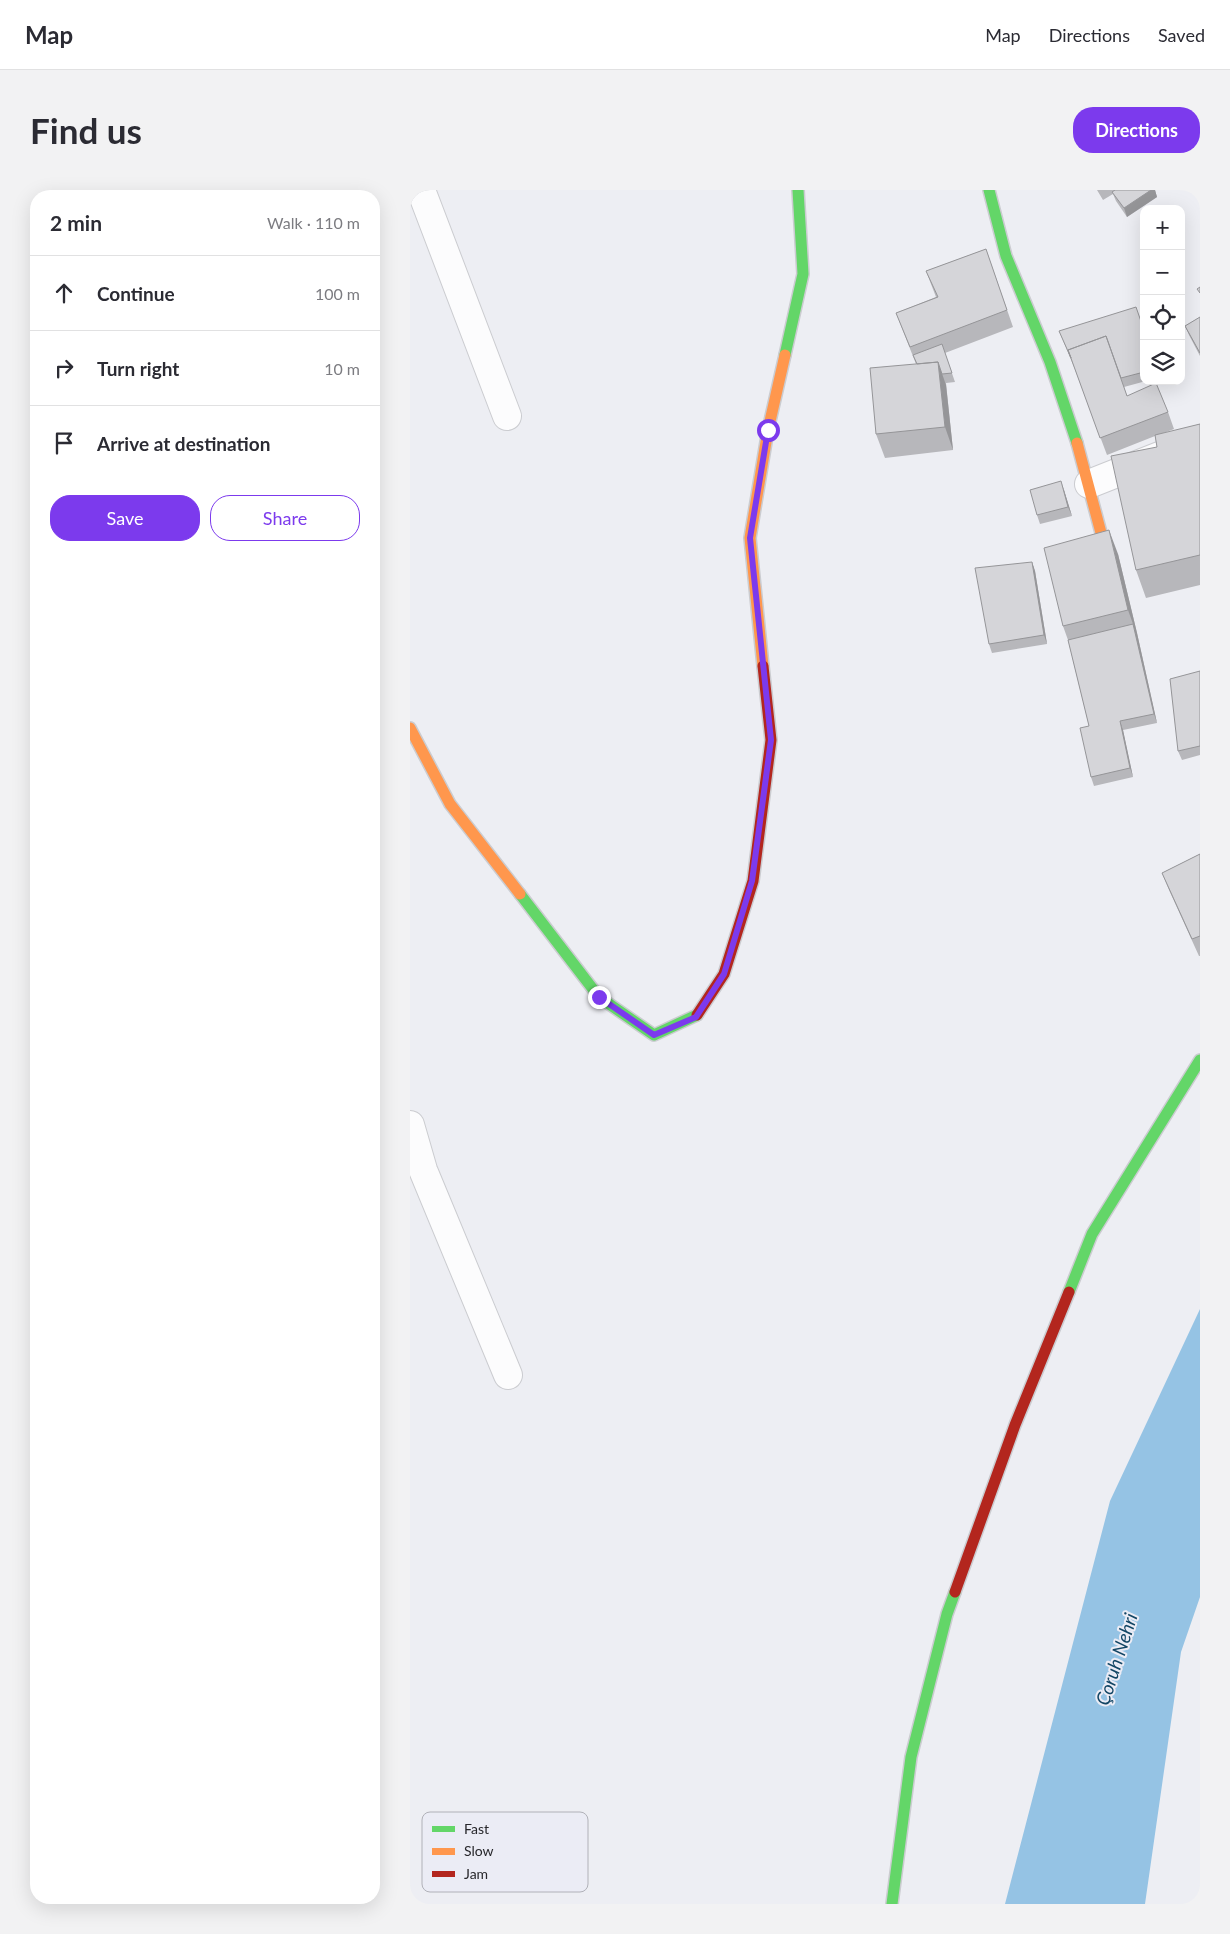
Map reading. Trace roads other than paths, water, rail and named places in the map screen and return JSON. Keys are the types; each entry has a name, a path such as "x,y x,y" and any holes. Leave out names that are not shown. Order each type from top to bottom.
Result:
{"street":[{"path":"422,190 507,416"},
{"path":"410,728 450,804 599,997 654,1035 696,1017 724,974 752,881 771,740 750,538 768,430 803,274 798,190"},
{"path":"989,190 993,218 1050,363 1089,484 1104,544"},
{"path":"1089,484 1200,440"},
{"path":"892,1904 911,1757 944,1623 1015,1425 1092,1234 1200,1060"},
{"path":"410,1125 424,1170 508,1375"}],"water":[{"name":"Çoruh Nehri","path":"1200,1309 1200,1597 1181,1652 1145,1904 1005,1904 1110,1501"}]}
